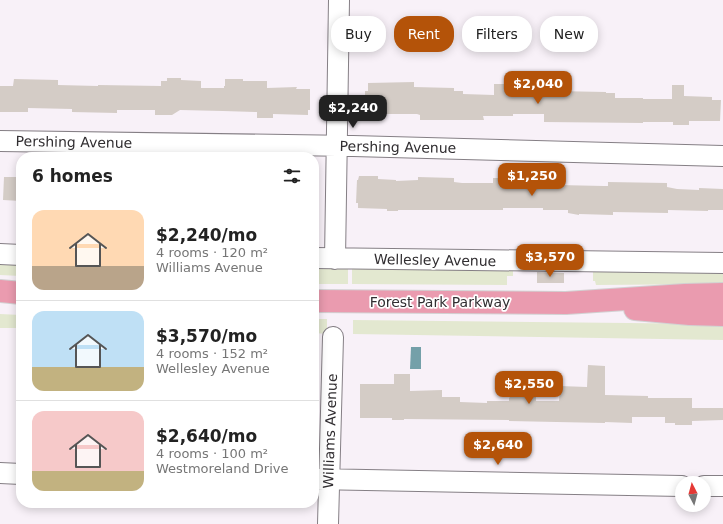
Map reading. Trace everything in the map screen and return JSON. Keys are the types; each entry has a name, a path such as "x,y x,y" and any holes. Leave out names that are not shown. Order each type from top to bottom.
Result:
{"main road":[{"path":"0,291 16,293"},
{"name":"Forest Park Parkway","path":"319,301 566,302 723,294"},
{"path":"0,302 16,302"},
{"name":"Forest Park Parkway","path":"566,302 690,314 723,315"}],"street":[{"path":"335,259 339,0"},
{"name":"Pershing Avenue","path":"0,141 337,146 723,156"},
{"path":"0,254 16,255"},
{"name":"Wellesley Avenue","path":"319,258 723,264"},
{"name":"Williams Avenue","path":"328,524 321,479 333,337"},
{"path":"0,473 16,474"},
{"path":"321,479 675,486"},
{"path":"711,486 723,486"}],"green space":[{"path":"0,263 16,263 16,276 0,275"},
{"path":"319,265 348,268 348,284 319,284"},
{"path":"352,267 513,267 513,276 507,276 507,285 352,284"},
{"path":"593,268 723,269 723,284 596,285 595,281 593,281"},
{"path":"0,314 16,315 16,328 0,328"},
{"path":"319,319 327,319 327,334 319,333"},
{"path":"353,320 723,324 723,340 353,334"}],"water":[{"path":"411,347 421,347 421,369 410,369"}],"building":[{"path":"167,78 181,78 181,80 201,81 201,88 224,88 225,79 243,79 243,81 267,81 267,88 297,87 296,89 310,89 310,110 308,110 308,115 273,114 273,118 257,118 257,112 180,110 172,115 155,115 155,110 117,110 117,113 72,112 72,109 28,108 28,112 0,112 0,86 13,86 14,79 58,80 58,85 161,86 161,81 167,81"},
{"path":"414,82 414,87 454,88 454,91 463,91 463,94 494,95 494,84 505,84 505,92 514,92 514,96 555,96 555,91 606,92 615,93 615,98 643,99 672,99 672,85 684,85 684,96 712,97 712,100 721,100 720,121 689,121 689,125 673,125 673,122 544,122 544,114 483,116 484,120 420,120 420,115 417,114 365,114 365,91 368,91 368,83"},
{"path":"359,176 378,176 378,179 396,181 418,180 418,177 454,178 454,182 462,183 493,183 493,178 504,178 504,183 513,184 608,186 608,182 667,183 667,187 677,189 723,189 723,210 668,210 668,213 613,212 613,215 579,215 568,213 568,210 543,210 543,208 503,208 503,210 387,211 387,209 358,208 358,203 356,203 357,180"},
{"path":"4,177 16,177 16,201 3,200"},
{"path":"537,272 564,273 564,283 537,283"},
{"path":"588,365 605,366 605,395 648,396 648,398 692,398 692,408 723,408 723,420 692,421 692,425 675,425 675,423 665,423 665,417 632,417 632,423 509,420 392,420 392,418 360,418 360,384 394,384 394,374 410,374 410,391 442,390 442,397 460,397 460,402 487,403 487,401 509,401 510,384 522,384 522,391 536,391 536,401 559,401 560,386 587,387"}]}
